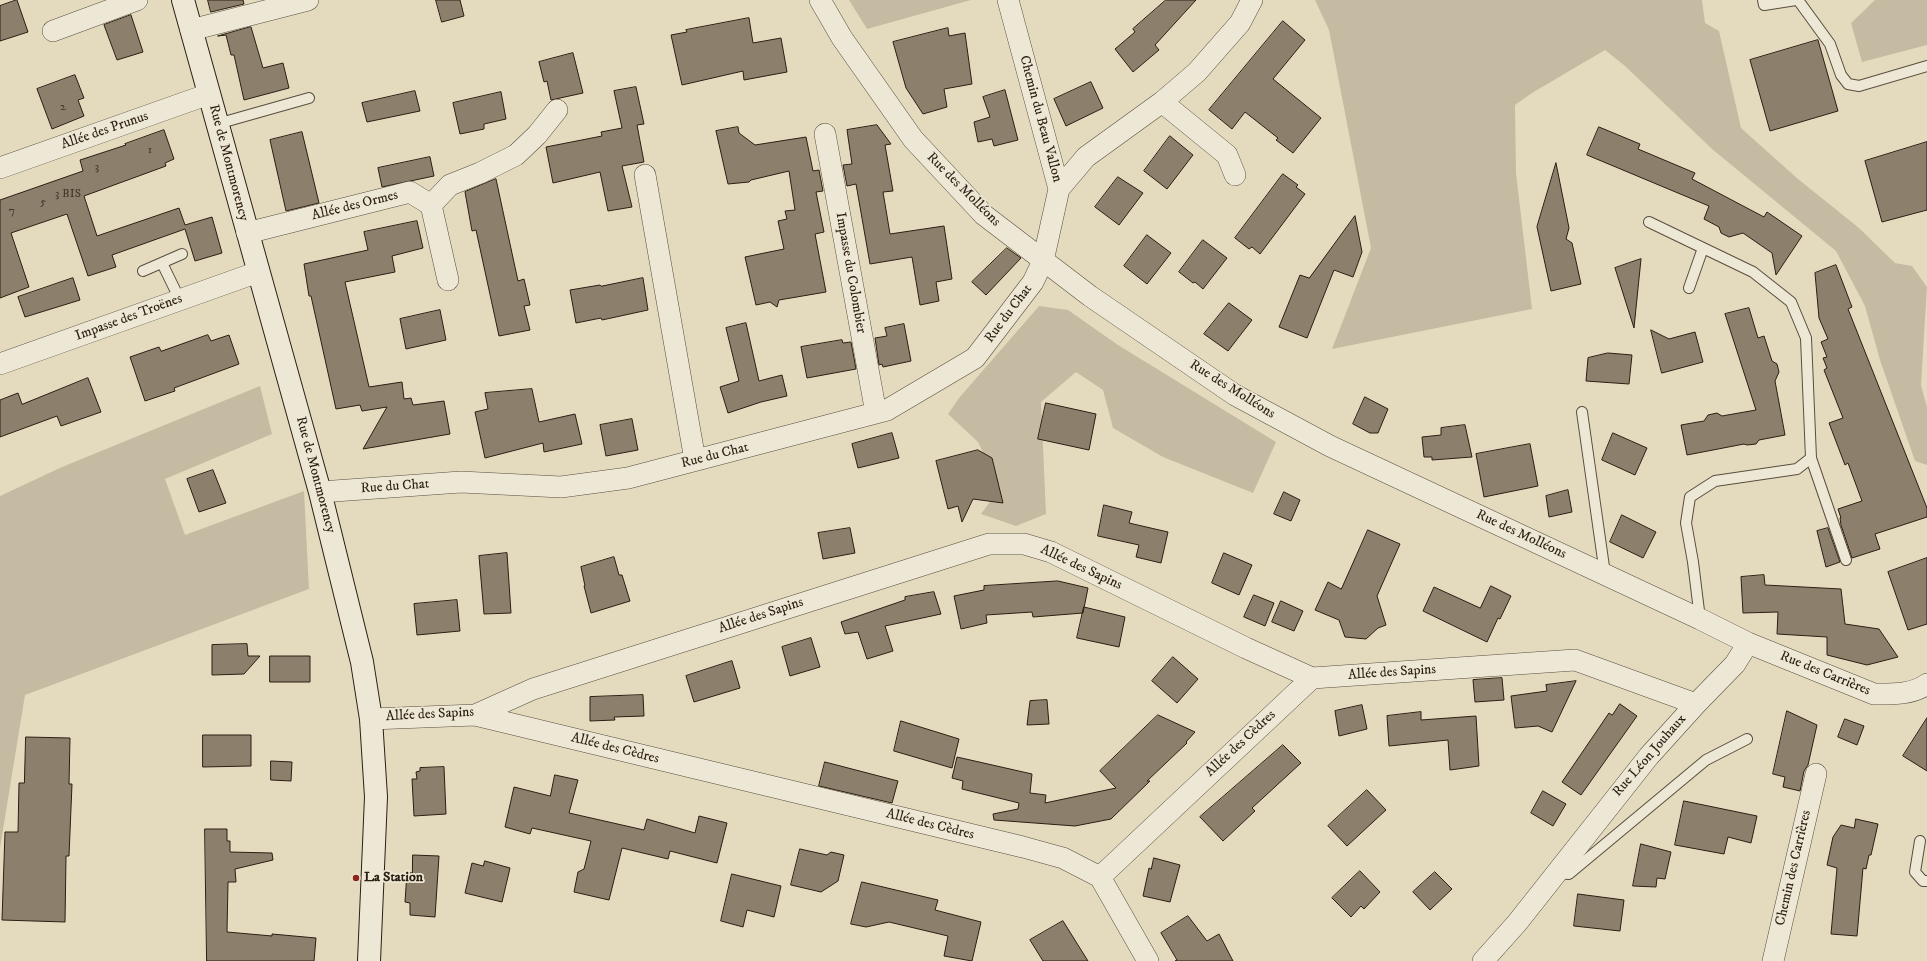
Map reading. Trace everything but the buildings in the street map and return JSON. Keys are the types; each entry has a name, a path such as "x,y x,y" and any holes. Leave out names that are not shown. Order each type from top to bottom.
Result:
{"street":[{"path":"53,31 137,0"},
{"name":"Rue de Montmorency","path":"182,0 320,492 362,662 371,719 376,797 369,961"},
{"path":"191,30 308,0"},
{"name":"Rue des Molléons","path":"820,0 842,38 913,139 984,215 1043,261 1235,395 1330,446 1700,619 1748,643"},
{"name":"Chemin du Beau Vallon","path":"1008,0 1059,189 1043,261"},
{"path":"1059,189 1086,157 1162,102 1197,72 1240,23 1252,0"},
{"name":"Allée des Prunus","path":"0,168 209,94"},
{"path":"1162,102 1227,155 1235,176"},
{"path":"448,280 431,205 450,185 480,173 516,155 538,135 557,110"},
{"name":"Impasse du Colombier","path":"825,134 876,413"},
{"path":"645,175 695,460"},
{"name":"Allée des Ormes","path":"248,234 410,192 431,205"},
{"name":"Rue du Chat","path":"320,492 461,482 561,487 628,478 887,410 975,358 1033,282 1043,261"},
{"name":"Impasse des Troënes","path":"0,364 258,272"},
{"name":"Allée des Sapins","path":"371,719 475,715 533,689 990,544 1024,544 1051,552 1246,648 1312,678 1575,660 1696,704"},
{"name":"Rue des Carrières","path":"1748,643 1874,694 1896,694 1921,689 1927,684"},
{"name":"Rue Léon Jouhaux","path":"1483,961 1556,873 1612,800 1696,704 1735,664 1748,643"},
{"name":"Allée des Cèdres","path":"475,715 1023,847 1063,858 1100,877 1312,678"},
{"name":"Chemin des Carrières","path":"1773,961 1816,774"},
{"path":"1100,877 1148,961"}],"lane":[{"path":"1762,0 1764,5 1797,0 1830,44 1841,76 1848,84 1859,86 1927,66"},
{"path":"217,124 309,98"},
{"path":"1649,222 1754,272 1791,302 1806,338 1811,458 1846,560"},
{"path":"1689,288 1703,248"},
{"path":"143,271 182,254"},
{"path":"162,263 180,300"},
{"path":"1582,412 1605,575"},
{"path":"1700,619 1693,562 1686,522 1690,498 1715,481 1797,469 1811,458"},
{"path":"1556,873 1569,874 1706,760 1747,739"},
{"path":"1920,841 1915,872 1923,881 1927,881"}],"shaded area":[{"path":"849,0 971,0 867,29"},
{"path":"1315,0 1702,0 1705,23 1719,31 1741,128 1798,179 1859,228 1895,263 1912,266 1927,287 1921,385 1927,407 1927,465 1915,461 1880,360 1865,306 1836,251 1712,149 1625,66 1605,50 1532,93 1515,105 1516,173 1532,309 1332,349 1371,248 1329,30"},
{"path":"1875,0 1927,0 1927,45 1862,62 1851,23"},
{"path":"1039,306 1068,310 1118,345 1276,442 1253,493 1163,457 1113,428 1103,390 1076,372 1041,402 1046,514 1016,526 981,514 1000,488 978,442 948,414 959,398"},
{"path":"260,386 272,434 165,479 185,535 304,491 309,589 25,695 0,848 0,496 62,467"}],"place":[{"name":"La Station","path":"356,878"}]}
